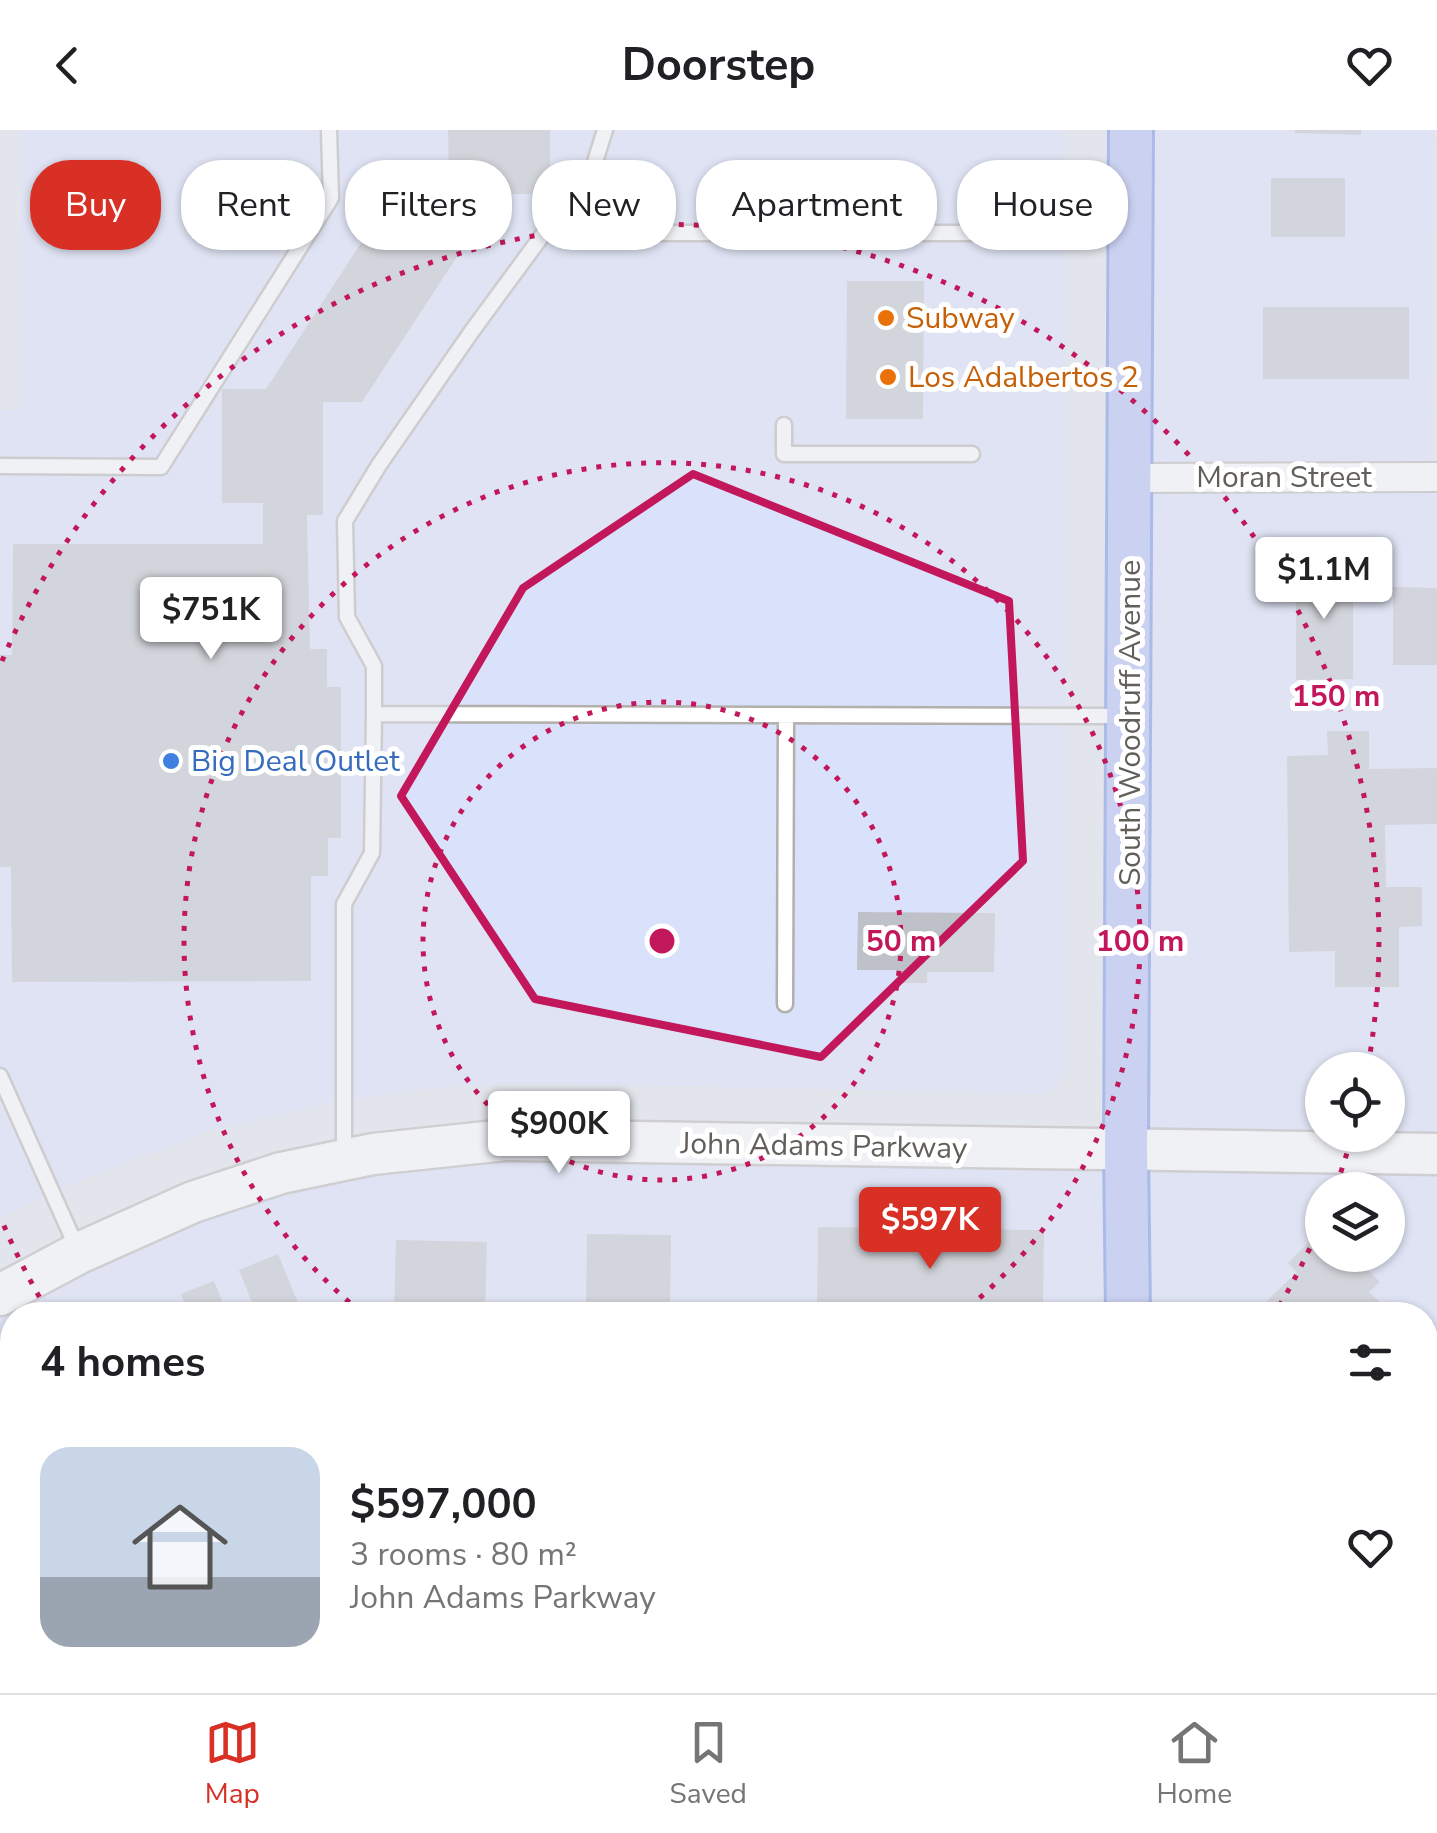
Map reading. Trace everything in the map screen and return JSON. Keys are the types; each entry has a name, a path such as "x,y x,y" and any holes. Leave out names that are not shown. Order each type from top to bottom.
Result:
{"main road":[{"name":"South Woodruff Avenue","path":"1128,1302 1132,130"}],"street":[{"name":"Moran Street","path":"1131,478 1437,477"},
{"name":"John Adams Parkway","path":"0,1295 80,1253 193,1202 281,1173 344,1160 505,1140 1437,1154"}],"lane":[{"path":"0,466 161,467 331,198 330,130"},
{"path":"596,160 604,130"},
{"path":"676,233 1132,233"},
{"path":"344,1160 344,904 372,853 374,714 374,666 348,617 345,521 416,412 533,250"},
{"path":"784,425 784,454 972,454"},
{"path":"374,714 1130,716"},
{"path":"785,1004 786,715"},
{"path":"0,1076 80,1253"}],"highlighted area":[{"path":"693,474 1009,601 1023,861 821,1057 535,999 401,796 523,588"}],"shaded area":[{"path":"21,130 1065,130 1065,160 957,160 957,250 1065,250 1066,1072 1058,1085 1047,1094 630,1085 496,1084 434,1088 323,1105 210,1131 76,1182 0,1218 0,410 21,409"},
{"path":"1131,130 1435,130 1430,476 1437,477 1437,1302 0,1302 0,1295 344,1160 1125,1149"}],"building":[{"name":"Big Deal Outlet","path":"448,130 550,130 550,160 532,160 532,194 512,194 512,160 449,160"},
{"path":"1361,130 1361,135 1295,133"},
{"path":"1271,178 1345,178 1345,237 1271,237"},
{"name":"Big Deal Outlet","path":"356,250 461,250 362,402 323,402 323,515 307,515 310,649 327,649 327,687 341,687 341,838 328,838 328,876 311,876 311,981 12,982 11,867 0,867 0,655 12,655 13,544 263,544 263,503 222,503 222,389 266,389"},
{"path":"847,281 924,281 923,419 846,419"},
{"path":"1263,307 1409,307 1409,379 1263,379"},
{"path":"1296,565 1353,565 1353,679 1296,680"},
{"path":"1393,587 1437,588 1437,665 1393,665"},
{"path":"1327,731 1369,731 1369,769 1437,768 1437,824 1385,825 1386,887 1422,887 1422,926 1399,927 1399,987 1335,987 1335,951 1289,952 1287,756 1328,755"},
{"path":"858,912 995,913 994,972 927,972 927,983 897,983 897,970 857,970"},
{"path":"818,1227 1044,1230 1043,1302 817,1302"},
{"path":"587,1234 671,1235 670,1302 586,1302"},
{"path":"396,1240 487,1242 485,1302 394,1302"},
{"path":"1305,1246 1305,1272 1370,1272 1380,1282 1369,1292 1380,1302 1266,1302 1297,1272 1288,1263"},
{"path":"278,1254 298,1302 252,1302 239,1270"},
{"path":"214,1281 223,1302 184,1302 181,1294"}],"place":[{"name":"Subway","path":"886,318"},
{"name":"Los Adalbertos 2","path":"888,377"},
{"name":"Big Deal Outlet","path":"171,761"}]}
